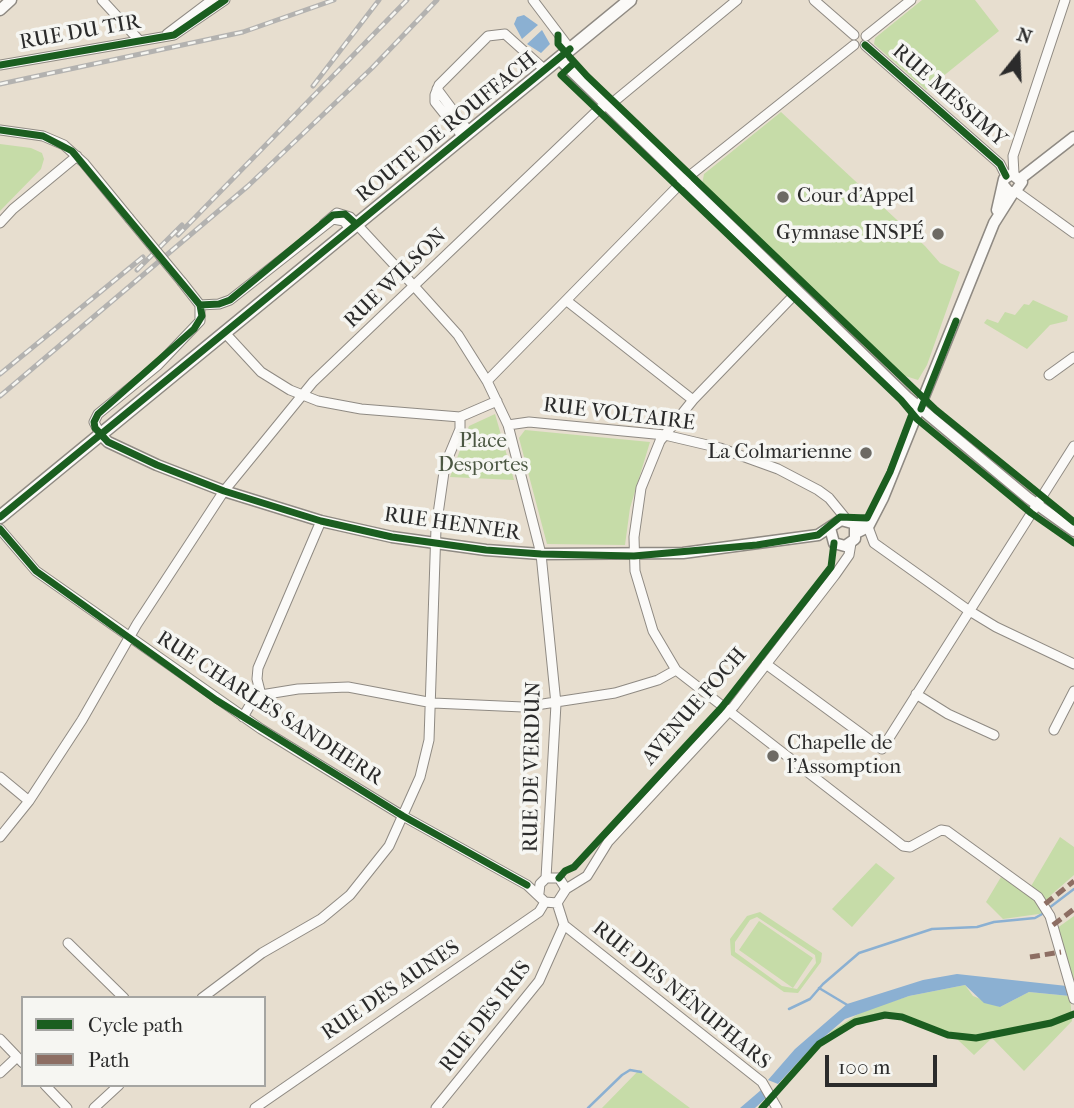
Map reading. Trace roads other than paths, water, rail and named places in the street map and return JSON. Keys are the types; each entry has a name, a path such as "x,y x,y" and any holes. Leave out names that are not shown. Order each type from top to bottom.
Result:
{"main road":[{"path":"568,47 621,0"},
{"path":"568,47 631,0"},
{"name":"ROUTE DE ROUFFACH","path":"0,517 559,59 568,47"}],"street":[{"path":"0,10 11,0"},
{"path":"102,0 138,39"},
{"name":"RUE DU TIR","path":"166,35 212,0"},
{"name":"RUE DU TIR","path":"0,65 166,35 183,29 225,0"},
{"path":"533,0 568,47"},
{"name":"RUE WILSON","path":"0,837 29,801 82,720 128,638 224,491 303,396 414,286 605,106 737,0"},
{"path":"814,0 854,40"},
{"path":"487,381 683,181 860,33 866,40 911,0"},
{"path":"1065,0 1013,156 1012,183 920,409 869,523 874,543 968,610 996,627 1074,664"},
{"path":"466,134 437,89 488,36 505,34 544,69"},
{"name":"RUE MESSIMY","path":"866,40 1000,164 1012,183 1074,233"},
{"path":"559,59 920,409 1036,505 1074,531"},
{"path":"0,130 43,136 58,141 76,156 200,305 202,316 194,329 98,414 94,422 100,434"},
{"path":"1012,183 1074,137"},
{"path":"0,223 76,156"},
{"name":"ROUTE DE ROUFFACH","path":"200,305 215,305 230,300 324,224 340,216 353,226"},
{"name":"RUE DE VERDUN","path":"353,226 414,286 458,335 487,381 508,425 541,554 556,704 548,865 550,886"},
{"path":"798,291 692,400 660,441 641,488 635,516 634,556 646,612 666,658 676,670 903,846 916,844 941,830 947,831 1047,908 1074,998"},
{"path":"567,301 692,400"},
{"path":"225,333 261,372 303,396 361,409 460,417 497,401"},
{"path":"1049,375 1074,356"},
{"path":"205,996 262,953 321,919 350,895 389,846 403,816 420,777 429,740 433,703 436,543 445,465 460,429 460,417"},
{"name":"RUE VOLTAIRE","path":"508,425 529,422 665,435 720,448 778,470 818,490 836,506 843,532"},
{"name":"RUE HENNER","path":"100,434 108,442 157,465 224,491 321,522 436,543 541,554 634,556 757,545 843,532"},
{"path":"766,664 882,749 1074,446"},
{"path":"261,695 258,668 321,522"},
{"path":"843,532 869,523"},
{"name":"RUE CHARLES SANDHERR","path":"0,529 36,571 243,717 403,816 527,886 550,886"},
{"name":"AVENUE FOCH","path":"550,886 578,881 587,876 608,842 728,712 843,563 843,532"},
{"path":"243,717 253,700 261,695 348,687 433,703 499,707 556,704 615,693 658,680 676,670"},
{"path":"1054,730 1074,691"},
{"path":"916,694 948,714 994,735"},
{"path":"0,777 29,801"},
{"path":"550,886 557,903"},
{"path":"550,886 564,925"},
{"name":"RUE DES AUNES","path":"262,1106 539,912 550,886"},
{"name":"RUE DES NÉNUPHARS","path":"564,925 762,1082 777,1108"},
{"name":"RUE DES IRIS","path":"436,1108 539,981 564,925"},
{"path":"68,943 122,996"},
{"path":"0,1040 20,1060 0,1073"},
{"path":"47,1087 68,1108"},
{"path":"94,1108 117,1087"}],"water":[{"path":"524,15 538,25 522,39 514,24 517,17"},
{"path":"542,30 550,44 541,53 527,44"},
{"path":"957,974 1067,986 1070,996 1029,992 1000,1007 984,1003 965,985 909,996 845,1019 811,1048 778,1084 768,1080 795,1049 847,1004 923,980"},
{"path":"761,1090 766,1098 755,1108 740,1108"}],"waterway":[{"path":"1049,908 1074,889"},
{"path":"789,1009 810,999 859,953 932,929 977,927 994,922 1035,918 1044,913"},
{"path":"819,988 849,1006"},
{"path":"588,1108 622,1075 630,1070 641,1072"}],"railway":[{"path":"0,84 243,32 334,0"},
{"path":"313,86 379,0"},
{"path":"178,235 407,0"},
{"path":"0,396 248,186 372,68 437,0"},
{"path":"137,270 182,225"},
{"path":"0,374 143,257"}],"place":[{"name":"Cour d'Appel","path":"783,197"},
{"name":"Gymnase INSPÉ","path":"938,234"},
{"name":"La Colmarienne","path":"866,453"},
{"name":"Chapelle de l'Assomption","path":"773,756"}],"park label":[{"name":"Place Desportes","path":"483,454"}]}
